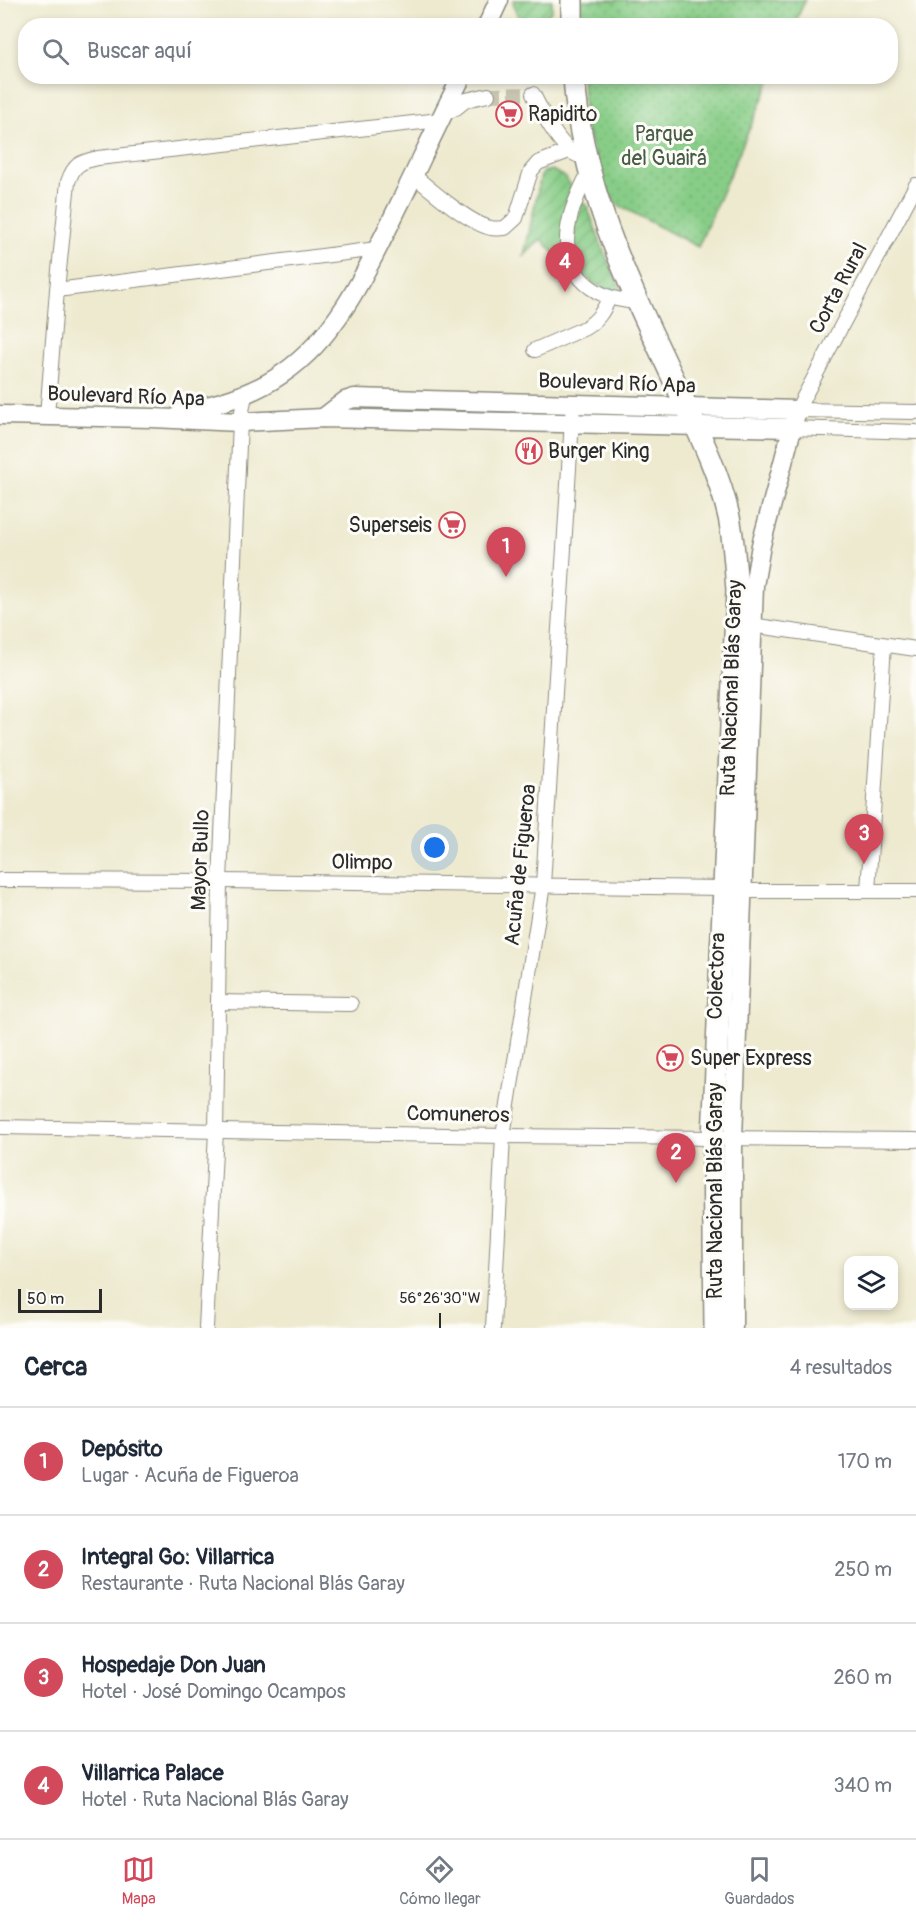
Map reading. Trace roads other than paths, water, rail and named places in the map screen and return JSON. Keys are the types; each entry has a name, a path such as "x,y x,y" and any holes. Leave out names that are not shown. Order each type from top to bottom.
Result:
{"highway":[{"path":"572,0 572,18"},
{"name":"Ruta Nacional Blás Garay","path":"575,84 582,160 637,303 708,452 728,516 734,552 736,590 733,890 715,1328"}],"main road":[{"path":"490,18 499,0"},
{"path":"152,418 202,408 245,395 283,374 315,345 341,313 377,249 458,84"},
{"name":"Boulevard Río Apa","path":"323,418 345,401 354,398 573,404 792,428"},
{"path":"733,890 754,586 761,545 797,410"},
{"name":"Boulevard Río Apa","path":"0,415 240,422 323,418 572,423 797,410"},
{"path":"723,1138 733,1328"}],"street":[{"path":"533,94 555,133 582,160"},
{"path":"47,416 68,182 72,171 82,161 442,117 466,100 488,95"},
{"path":"413,176 466,216 491,228 506,228 516,218 531,171 538,163 582,160"},
{"path":"582,160 569,221 568,253 571,262 583,281 594,290 609,298 637,303"},
{"name":"Corta Rural","path":"797,410 916,185"},
{"path":"57,290 377,249"},
{"path":"535,350 593,323 604,310 609,298"},
{"name":"Mayor Bullo","path":"206,1328 216,1131 220,881 240,422 245,395"},
{"name":"Acuña de Figueroa","path":"493,1328 503,1136 543,885 573,404"},
{"name":"Boulevard Río Apa","path":"797,410 916,412"},
{"name":"Boulevard Río Apa","path":"792,428 916,432"},
{"path":"751,625 916,650"},
{"path":"868,891 885,645"},
{"name":"Olimpo","path":"0,880 916,891"},
{"path":"218,1002 351,1004"},
{"name":"Comuneros","path":"0,1128 916,1140"}],"tunnel":[{"path":"488,95 533,94"}],"place":[{"name":"Rapidito","path":"509,114"},
{"name":"Villarrica Palace","path":"565,292"},
{"name":"Burger King","path":"529,451"},
{"name":"Superseis","path":"452,525"},
{"name":"Depósito","path":"506,577"},
{"name":"Hospedaje Don Juan","path":"864,864"},
{"name":"Super Express","path":"670,1058"},
{"name":"Integral Go: Villarrica","path":"676,1183"}],"park label":[{"name":"Parque del Guairá","path":"664,146"}]}
